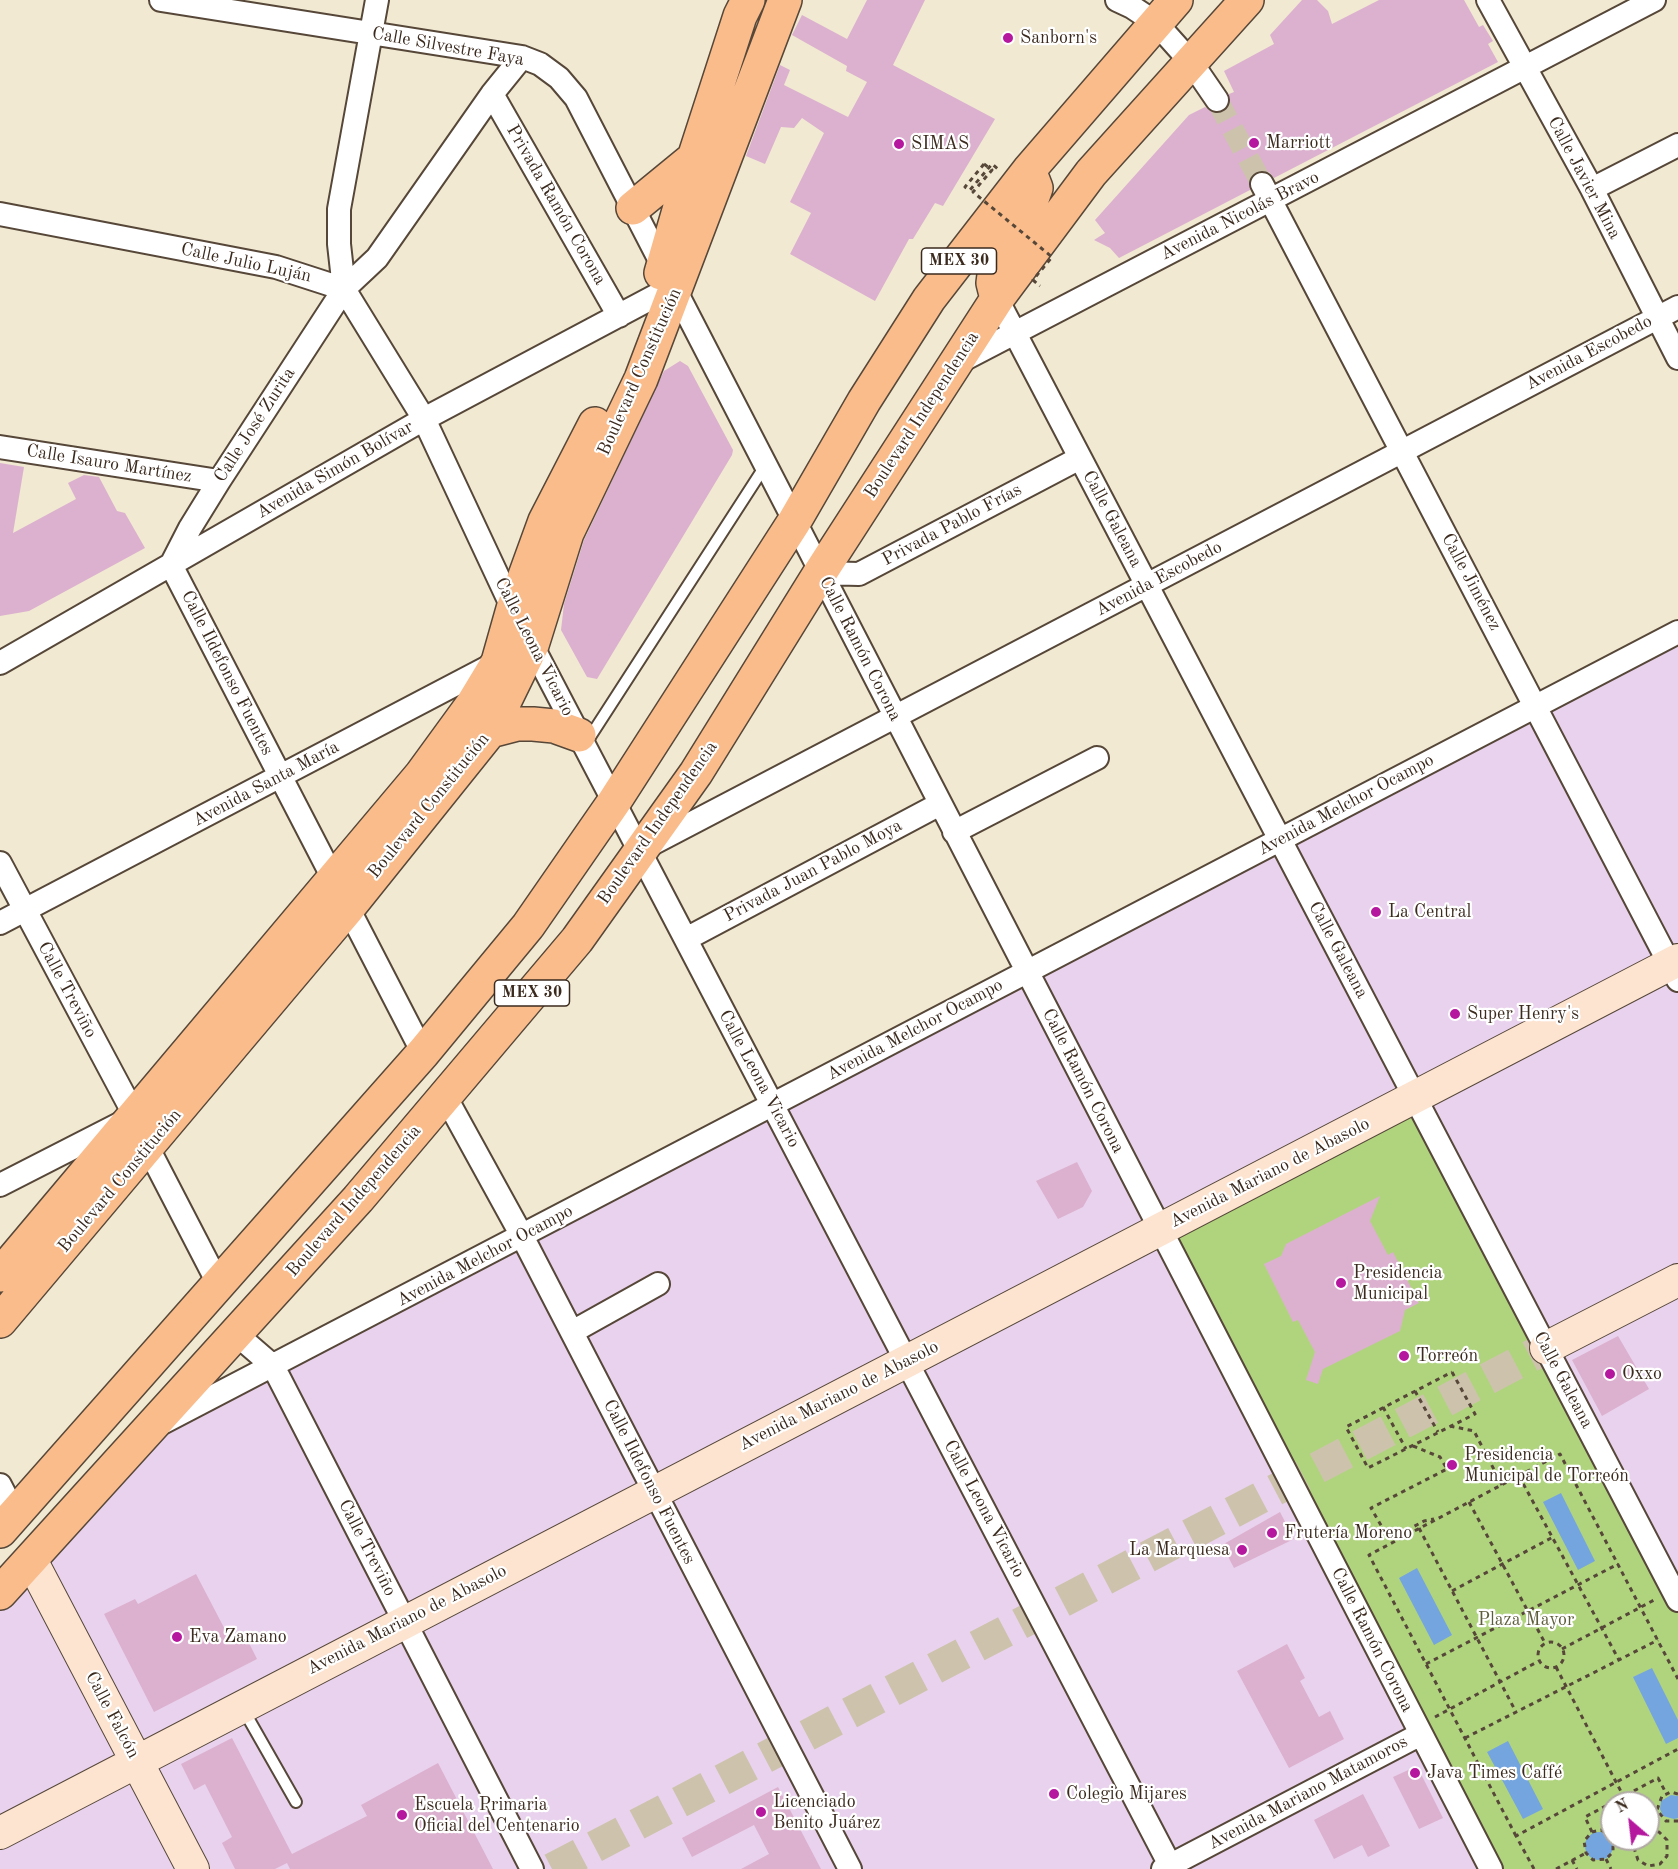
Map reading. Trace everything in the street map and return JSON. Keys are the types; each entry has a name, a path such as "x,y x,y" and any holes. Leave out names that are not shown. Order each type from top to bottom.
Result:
{"main road":[{"name":"Boulevard Constitución","path":"0,1321 348,908 490,731 532,645 567,533 641,378 694,158 740,16 748,0"},
{"name":"Boulevard Constitución","path":"0,1275 421,775 472,705 498,662 513,609 545,521 664,286 786,0"},
{"name":"Boulevard Independencia","path":"0,1593 236,1334 446,1096 577,940 696,773 820,573 997,299 1091,173 1247,0"},
{"name":"MEX 30","path":"8,1523 423,1053 528,926 614,802 794,522 864,402 929,299 1023,178 1166,11"},
{"path":"633,208 694,158"},
{"path":"997,299 993,283 996,260 1036,188 1023,178"},
{"path":"490,731 517,724 554,726 582,740"}],"street":[{"name":"Calle Silvestre Faya","path":"161,0 522,57 540,64 559,78 576,98 633,208 664,286"},
{"path":"344,289 339,244 339,209 377,0"},
{"path":"1117,0 1166,11 1191,62 1217,100"},
{"name":"Calle Javier Mina","path":"1488,0 1592,189 1678,358"},
{"name":"Avenida Nicolás Bravo","path":"953,365 1266,192 1524,68 1654,0"},
{"path":"344,289 376,258 492,94 522,57"},
{"name":"Privada Ramón Corona","path":"492,94 620,316"},
{"path":"1592,189 1678,145"},
{"name":"Calle Jiménez","path":"1266,192 1675,968"},
{"name":"Calle Julio Luján","path":"0,214 276,267 344,289"},
{"name":"Avenida Simón Bolívar","path":"0,663 424,419 620,316 664,286"},
{"name":"Calle Ramón Corona","path":"664,286 765,465 1491,1869"},
{"name":"Calle Leona Vicario","path":"344,289 424,419 513,609 907,1361 1168,1868"},
{"name":"Calle José Zurita","path":"171,565 190,528 219,481 344,289"},
{"name":"Calle Galeana","path":"997,299 1677,1597"},
{"name":"Avenida Escobedo","path":"640,851 1678,307"},
{"name":"Calle Isauro Martínez","path":"0,447 219,481"},
{"name":"Privada Pablo Frías","path":"820,573 859,574 1080,459"},
{"name":"Calle Ildefonso Fuentes","path":"171,565 333,878"},
{"name":"Avenida Melchor Ocampo","path":"152,1428 1678,632"},
{"name":"Avenida Santa María","path":"0,922 532,645"},
{"path":"954,832 1097,758"},
{"name":"Privada Juan Pablo Moya","path":"686,939 940,804"},
{"name":"Calle Treviño","path":"0,863 135,1116"},
{"path":"348,908 423,1053"},
{"name":"Avenida Mariano de Abasolo","path":"0,1833 136,1760 1415,1098 1675,968"},
{"name":"Calle Ildefonso Fuentes","path":"446,1096 522,1236 850,1869"},
{"path":"0,1185 135,1116"},
{"path":"148,1148 218,1283"},
{"path":"1546,1348 1678,1280"},
{"path":"572,1332 658,1284"},
{"name":"Calle Treviño","path":"236,1334 273,1366 532,1869"},
{"path":"0,1485 8,1523"},
{"name":"Calle Falcón","path":"32,1560 193,1869"},
{"name":"Avenida Mariano Matamoros","path":"1168,1868 1419,1730"}],"lane":[{"path":"582,740 765,465"},
{"path":"242,1706 296,1803"}],"path":[{"path":"1023,178 992,165 970,190 965,187 984,164 992,170 973,192 1052,257 1033,280 1040,286"},
{"path":"1452,1372 1475,1414 1368,1468 1346,1427 1383,1407 1452,1372"},
{"path":"1415,1391 1438,1432"},
{"path":"1383,1407 1406,1449"},
{"path":"1450,1426 1474,1431 1502,1485"},
{"path":"1412,1446 1440,1457 1447,1469 1371,1508 1386,1534 1400,1534 1424,1521 1439,1518"},
{"path":"1534,1869 1369,1554 1560,1454 1678,1679"},
{"path":"1519,1476 1619,1660"},
{"path":"1469,1502 1545,1643"},
{"path":"1419,1528 1516,1712"},
{"path":"1452,1591 1553,1537"},
{"path":"1426,1664 1618,1564"},
{"path":"1562,1649 1640,1607 1677,1597"},
{"path":"1465,1738 1658,1640"},
{"path":"1554,1642 1562,1649 1563,1660 1556,1666 1549,1668 1539,1661 1538,1653 1545,1643 1554,1642"},
{"path":"1419,1730 1449,1709 1539,1661"},
{"path":"1556,1666 1621,1791"},
{"path":"1516,1836 1678,1749"},
{"path":"1635,1791 1658,1778 1666,1793"},
{"path":"1666,1793 1678,1794"},
{"path":"1660,1800 1666,1793"},
{"path":"1592,1832 1585,1817 1600,1809"},
{"path":"1660,1815 1666,1821 1678,1821"},
{"path":"1600,1830 1592,1832 1584,1841 1586,1854 1593,1860 1606,1859 1613,1851"},
{"path":"1635,1851 1638,1860 1648,1866 1660,1864 1667,1856 1667,1840 1660,1833"},
{"path":"1556,1869 1586,1854"},
{"path":"1606,1859 1611,1869"},
{"path":"1572,1860 1577,1869"},
{"path":"1660,1864 1662,1869"}],"shaded area":[{"path":"1678,637 1678,1869 0,1869 0,1592 143,1440"}],"green space":[{"name":"Plaza Mayor","path":"1416,1097 1678,1596 1678,1869 1491,1869 1161,1231"}],"water":[{"path":"1561,1493 1595,1561 1578,1570 1543,1502"},
{"path":"1417,1568 1452,1635 1434,1645 1399,1578"},
{"path":"1652,1668 1678,1720 1678,1738 1666,1744 1633,1677"},
{"path":"1508,1741 1543,1809 1523,1819 1487,1752"},
{"path":"1671,1795 1678,1796 1678,1818 1663,1816 1660,1809 1661,1801"},
{"path":"1599,1832 1600,1851 1612,1851 1609,1856 1599,1860 1589,1856 1585,1846 1589,1836"}],"building":[{"name":"SIMAS","path":"867,0 925,0 893,65 995,119 943,206 935,203 913,239 909,239 875,301 790,254 811,213 790,202 824,133 802,118 794,128 781,127 765,164 746,156 780,65 790,70 784,85 848,117 867,82 846,71 847,66 792,35 802,15 847,39"},
{"name":"Marriott","path":"1302,0 1317,0 1328,11 1332,24 1379,0 1464,0 1479,27 1483,25 1493,41 1488,44 1498,62 1274,178 1269,172 1256,172 1250,177 1250,190 1119,258 1110,248 1094,240 1105,233 1095,220 1189,115 1205,107 1212,112 1225,111 1229,105 1229,94 1234,92 1224,71 1274,44 1270,35"},
{"path":"680,361 688,366 733,450 732,455 597,679 587,677 561,630 564,604 584,540 664,371"},
{"path":"0,463 24,467 13,533 76,499 68,483 84,475 99,477 117,511 125,513 145,548 29,611 0,616"},
{"path":"1077,1162 1092,1191 1083,1207 1058,1219 1036,1181"},
{"name":"Presidencia Municipal","path":"1380,1196 1370,1221 1388,1255 1393,1252 1419,1303 1405,1310 1400,1331 1323,1369 1318,1384 1306,1380 1315,1352 1298,1320 1293,1322 1264,1264 1281,1256 1286,1244"},
{"name":"Oxxo","path":"1618,1336 1649,1389 1602,1416 1572,1360"},
{"path":"1280,1512 1294,1539 1234,1568 1222,1545"},
{"name":"Eva Zamano","path":"196,1574 232,1643 245,1635 257,1659 154,1712 104,1614 135,1599 138,1604"},
{"path":"1287,1644 1305,1678 1300,1681 1319,1717 1330,1711 1344,1739 1289,1768 1237,1671"},
{"name":"Escuela Primaria Oficial del Centenario","path":"232,1738 292,1854 367,1816 361,1805 438,1763 493,1869 290,1869 287,1863 275,1869 235,1869 222,1843 232,1837 205,1784 194,1790 181,1764"},
{"path":"1417,1766 1443,1818 1419,1829 1393,1777"},
{"name":"Licenciado Benito Juárez","path":"778,1787 821,1869 741,1869 769,1854 754,1825 692,1857 682,1838"},
{"path":"1363,1794 1390,1846 1368,1857 1362,1845 1334,1859 1314,1820"}],"tunnel":[{"path":"1217,100 1262,184"},
{"path":"552,1869 1546,1348"}],"place":[{"name":"Sanborn's","path":"1008,38"},
{"name":"Marriott","path":"1254,143"},
{"name":"SIMAS","path":"899,144"},
{"name":"La Central","path":"1376,912"},
{"name":"Super Henry's","path":"1455,1014"},
{"name":"Presidencia Municipal","path":"1341,1283"},
{"name":"Torreón","path":"1404,1356"},
{"name":"Oxxo","path":"1610,1374"},
{"name":"Presidencia Municipal de Torreón","path":"1452,1465"},
{"name":"Frutería Moreno","path":"1272,1533"},
{"name":"La Marquesa","path":"1242,1550"},
{"name":"Eva Zamano","path":"177,1637"},
{"name":"Java Times Caffé","path":"1415,1773"},
{"name":"Colegio Mijares","path":"1054,1794"},
{"name":"Licenciado Benito Juárez","path":"761,1812"},
{"name":"Escuela Primaria Oficial del Centenario","path":"402,1815"}]}
